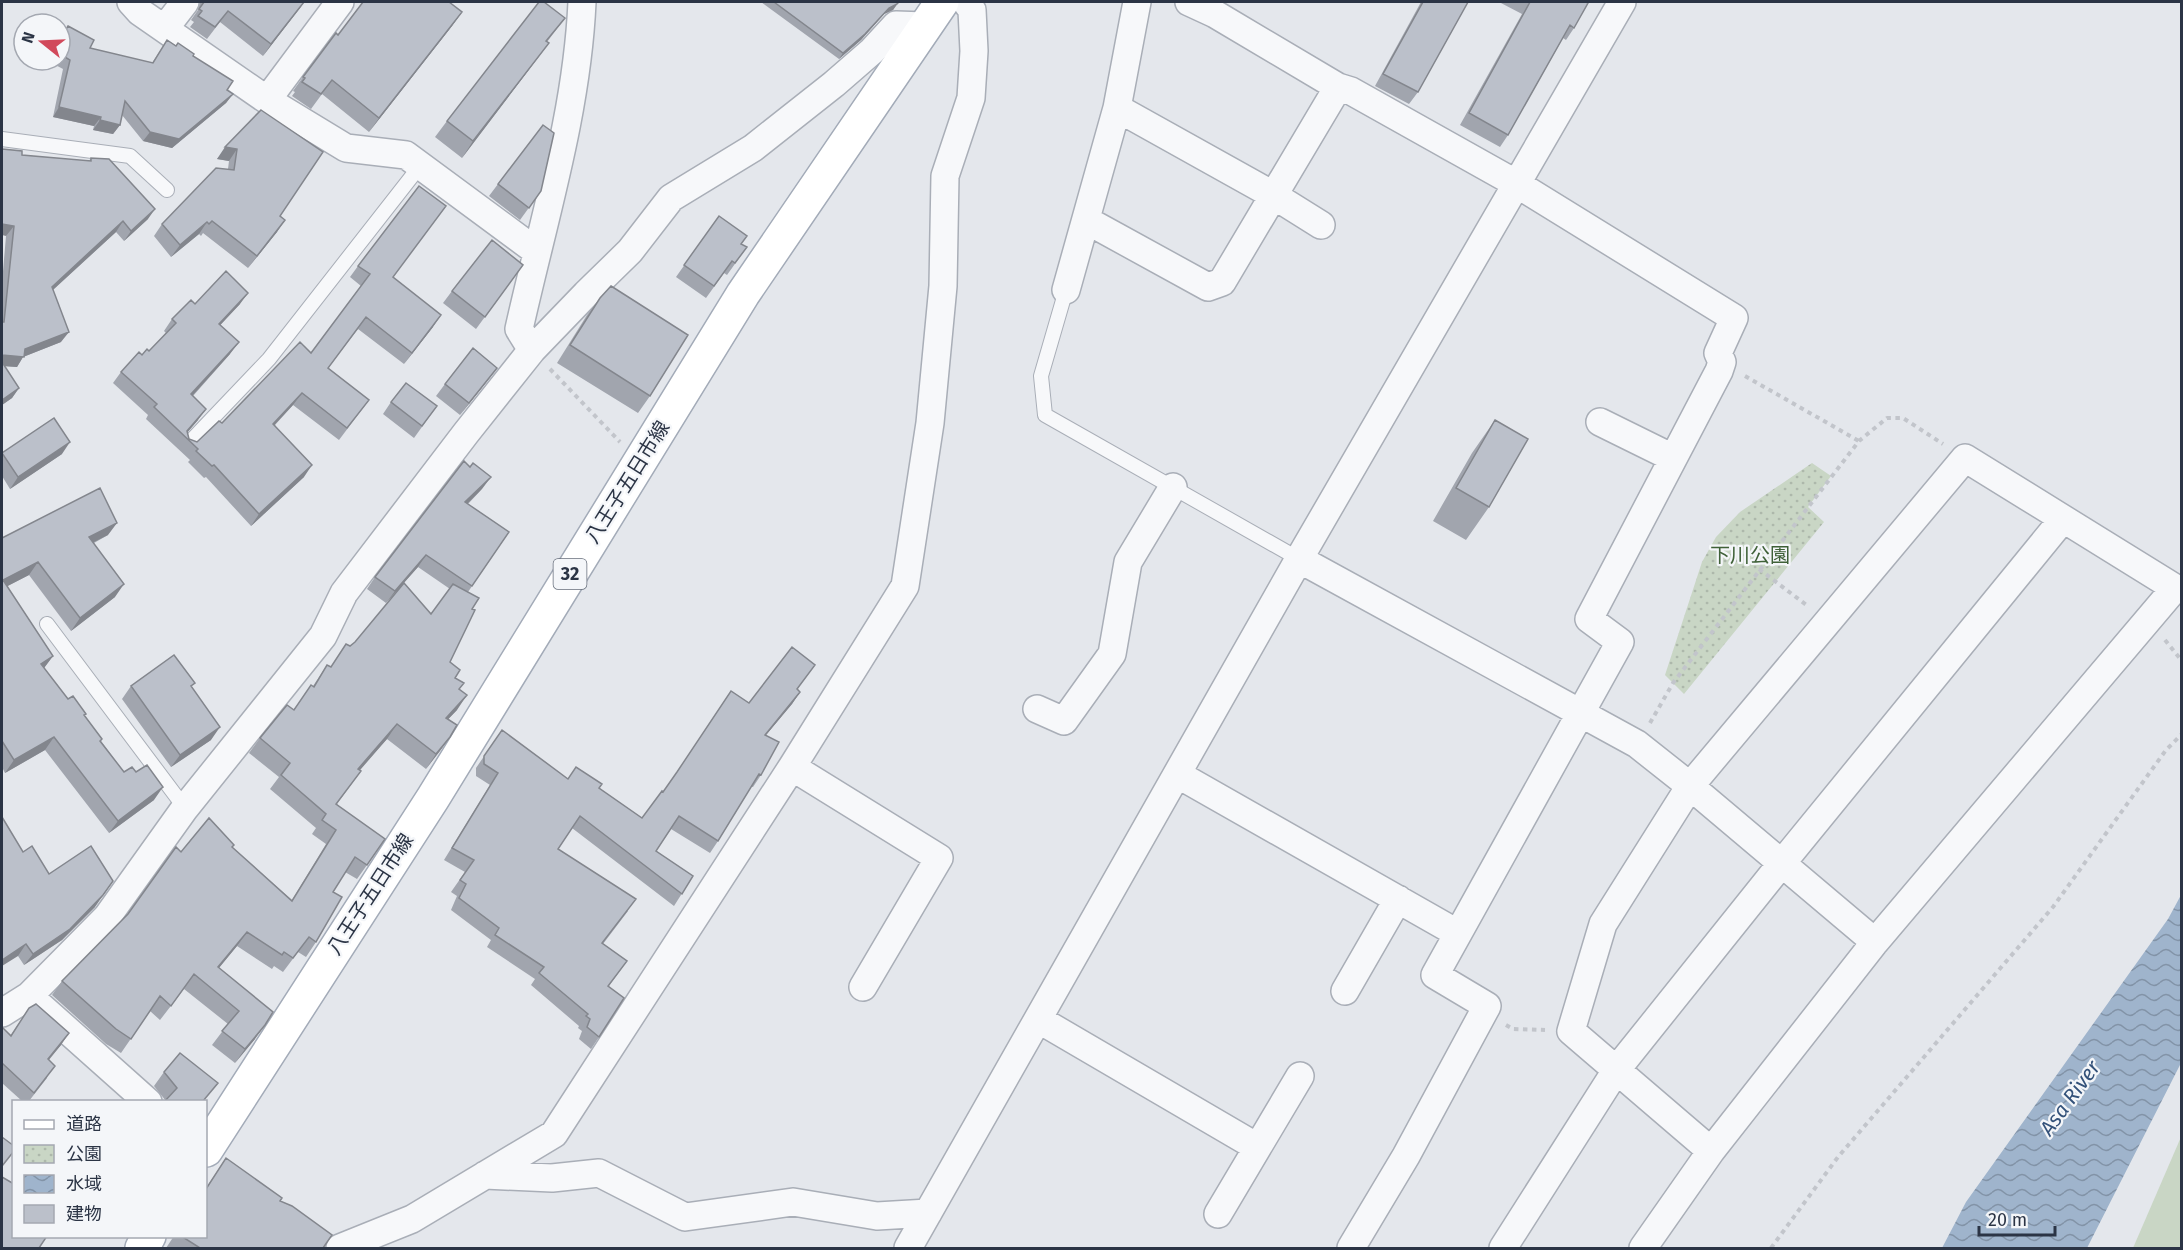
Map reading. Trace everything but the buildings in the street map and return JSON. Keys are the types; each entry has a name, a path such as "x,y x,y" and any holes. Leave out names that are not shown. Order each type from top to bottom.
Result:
{"main road":[{"name":"八王子五日市線","path":"210,1153 445,778 742,294 933,14"}],"street":[{"path":"131,2 140,12 267,100 346,148 406,155 536,251"},
{"path":"165,28 185,2"},
{"path":"267,100 340,2"},
{"path":"532,350 519,329 536,251 559,166 580,44 582,2"},
{"path":"1066,290 1118,108 1137,2"},
{"path":"1190,2 1218,8 1338,87 1351,91 1517,184 1734,318 1718,353 1722,362 1589,620 1620,642 1435,975 1487,1006 1406,1156 1351,1248"},
{"path":"908,1248 1299,559 1622,2"},
{"path":"335,1243 352,1245 412,1219 554,1134 792,767 905,586 930,423 943,286 945,176 970,98 974,51 973,4"},
{"path":"2,1013 29,996 107,917 185,808 323,636 344,593 465,433 532,350 630,251 670,198 753,148 834,84 872,51 897,24 933,14"},
{"path":"1086,220 1208,287 1222,282 1338,87"},
{"path":"1118,108 1273,195 1321,225"},
{"path":"1600,422 1673,458"},
{"path":"1643,1248 1711,1151 1875,942 2175,588 1965,458 1690,786 1603,924 1571,1031 1711,1151"},
{"path":"1037,709 1064,721 1112,654 1128,561 1173,487"},
{"path":"1503,1248 1617,1069 2063,519"},
{"path":"1299,559 1637,744 1875,942"},
{"path":"792,767 939,858 862,987"},
{"path":"1177,774 1457,933"},
{"path":"1345,991 1398,899"},
{"path":"29,996 147,1100"},
{"path":"1038,1019 1257,1147"},
{"path":"1218,1214 1300,1076"},
{"path":"484,1175 552,1178 599,1173 685,1217 793,1202 877,1216 928,1212"}],"lane":[{"path":"2,140 130,156 167,190"},
{"path":"187,445 269,359 420,166"},
{"path":"1066,290 1041,376 1045,416 1299,559"},
{"path":"47,624 185,808"}],"path":[{"path":"532,350 626,449"},
{"path":"1722,362 1859,441"},
{"path":"1637,744 1673,683 1859,441 1887,418 1903,418 1965,458"},
{"path":"1759,569 1828,622"},
{"path":"1771,1248 1839,1157 2053,907 2166,750 2181,734"},
{"path":"1484,1013 1513,1029 1571,1031"}],"green space":[{"name":"下川公園","path":"1812,463 1831,476 1808,507 1824,522 1684,694 1665,675 1702,562 1716,537 1740,512"},
{"path":"2181,1137 2181,1248 2133,1248"}],"water":[{"name":"Asa River","path":"2181,895 2181,1063 2087,1248 1942,1248 1966,1202 2168,919"}]}
